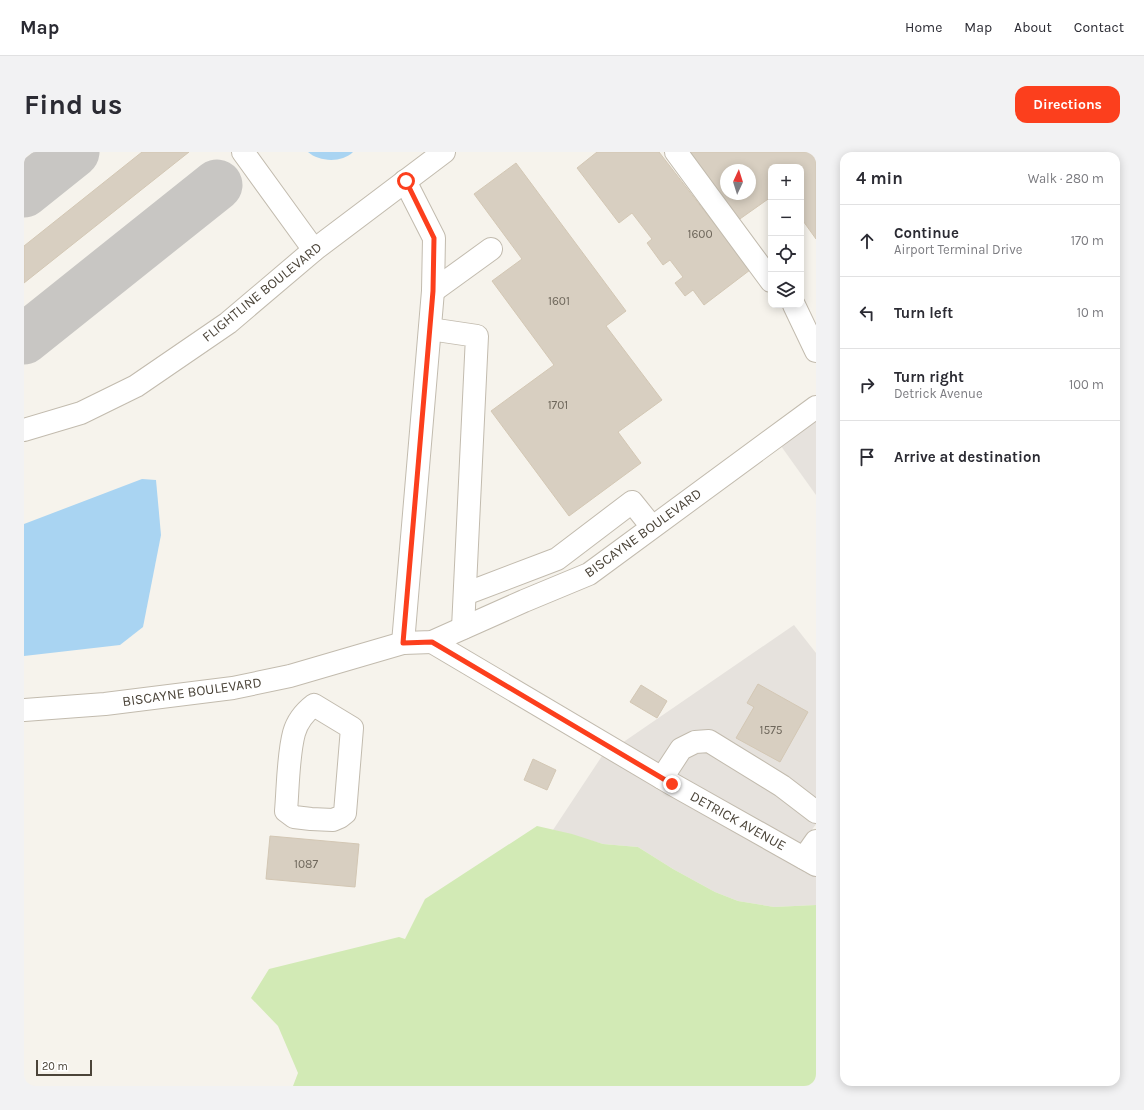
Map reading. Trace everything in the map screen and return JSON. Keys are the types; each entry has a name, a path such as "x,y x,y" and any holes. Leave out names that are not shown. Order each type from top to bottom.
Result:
{"street":[{"path":"243,152 314,250"},
{"name":"FLIGHTLINE BOULEVARD","path":"24,430 81,413 136,386 228,323 314,250 444,152"},
{"path":"676,152 768,277"},
{"path":"403,643 433,291 434,238 406,181"},
{"path":"433,291 490,248"},
{"path":"795,308 816,351"},
{"path":"430,329 477,336 463,628"},
{"name":"BISCAYNE BOULEVARD","path":"24,710 105,704 233,688 308,670 403,643 432,642 588,574 816,407"},
{"path":"465,594 557,559 632,502 652,527"},
{"name":"DETRICK AVENUE","path":"432,642 662,778 812,855"},
{"path":"308,670 314,705 352,728 345,813 340,818 333,820 311,819 294,816 286,811 294,732 306,711 314,705"},
{"path":"662,778 681,749 694,742 709,741 782,786 816,812"}],"shaded area":[{"path":"816,420 816,495 781,446"},
{"path":"794,625 816,653 816,824 802,844 622,743"},
{"path":"602,756 799,867 805,873 807,872 816,877 816,905 774,907 738,901 715,892 673,869 638,847 603,844 553,830"}],"green space":[{"path":"537,826 572,834 603,844 638,847 673,869 715,892 738,901 774,907 816,905 816,1086 293,1086 298,1073 278,1026 251,998 269,969 399,937 405,939 425,899"}],"water":[{"path":"308,152 353,152 343,158 330,160 318,158"},
{"path":"142,479 156,480 161,535 143,627 120,645 24,656 24,524"}],"building":[{"path":"142,152 189,152 24,283 24,246"},
{"path":"597,152 659,152 750,270 704,305 693,290 685,296 675,283 683,277 670,260 663,265 647,243 652,239 632,213 619,223 577,168"},
{"path":"688,152 816,152 816,239 804,222 804,164 768,164 768,199 737,221 722,200 756,200 756,164 720,164 720,197"},
{"path":"516,163 626,311 606,326 662,400 618,432 641,463 569,516 491,411 554,365 492,281 522,259 474,194"},
{"path":"758,684 808,712 780,762 736,738 754,707 747,703"},
{"path":"641,685 667,701 657,718 630,702"},
{"path":"533,759 556,770 547,790 524,780"},
{"path":"270,836 359,844 355,887 266,879"}],"taxiway":[{"path":"24,192 74,152"},
{"path":"24,339 217,185"}],"route":[{"path":"406,181 434,238 433,291 403,643 432,642 672,784"}]}
